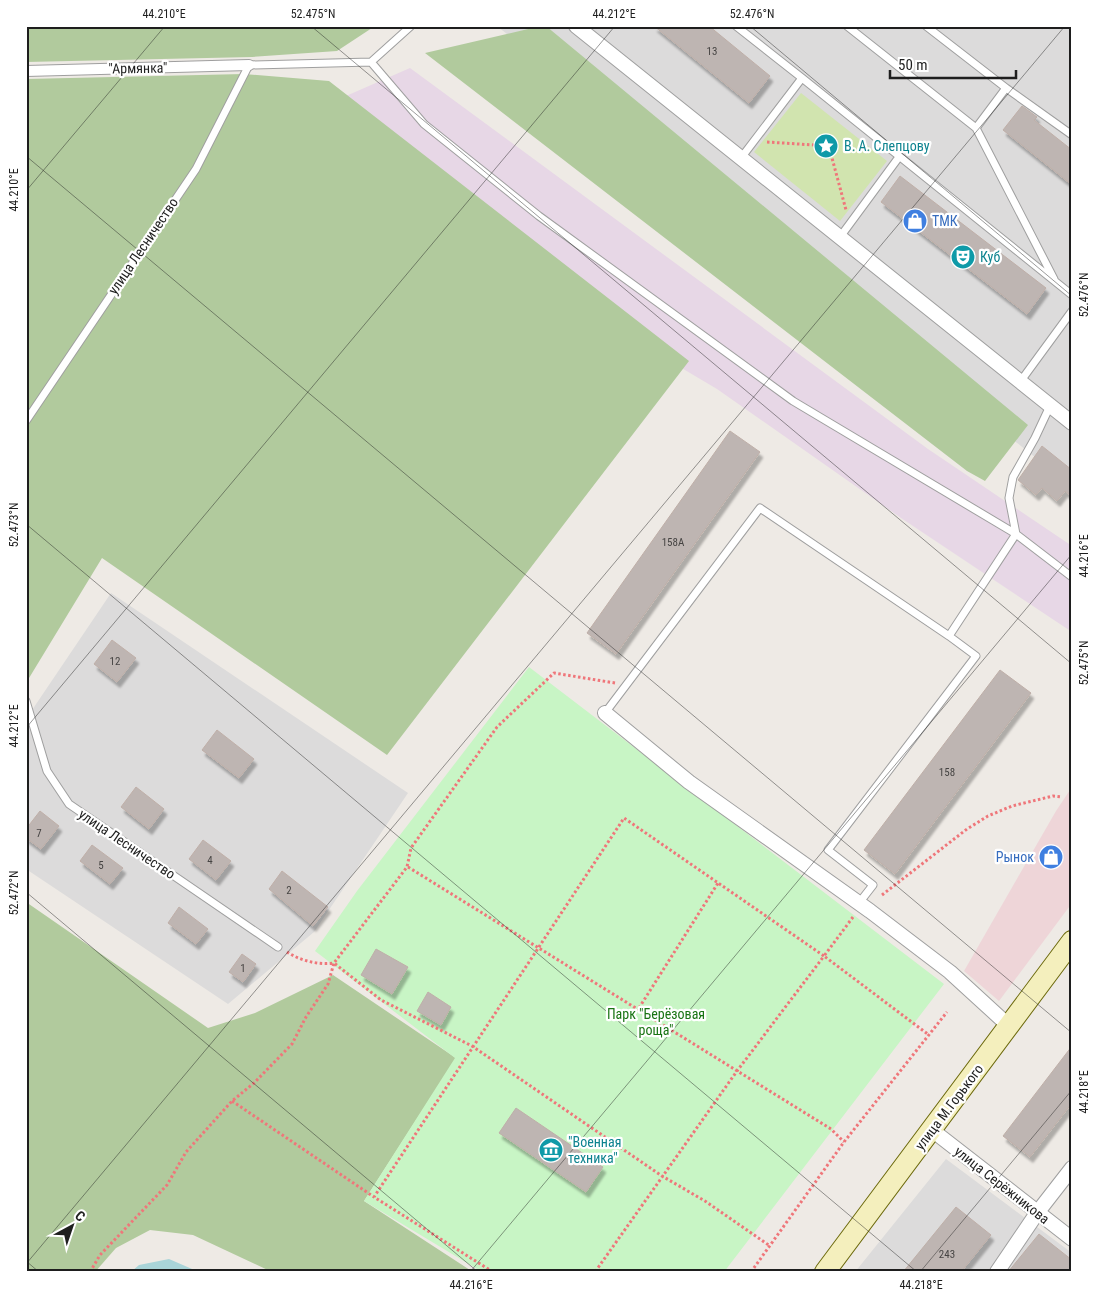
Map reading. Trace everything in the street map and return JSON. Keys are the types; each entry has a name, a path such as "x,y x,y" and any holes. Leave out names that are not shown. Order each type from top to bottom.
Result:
{"main road":[{"name":"улица М.Горького","path":"825,1272 1072,940"}],"street":[{"path":"576,26 1072,423"},
{"name":"\"Армянка\"","path":"26,70 249,65"},
{"path":"605,713 689,782 864,907 950,972 1009,1026"},
{"name":"улица Серёжникова","path":"932,1130 1072,1239"},
{"path":"997,1272 1037,1212 1072,1168"}],"lane":[{"path":"249,65 371,62 411,26"},
{"path":"736,26 1072,295"},
{"path":"847,26 976,128 1056,283"},
{"path":"926,26 1006,88 1072,135"},
{"path":"371,62 424,124 539,216 793,401 1016,534 1072,577"},
{"name":"улица Лесничество","path":"26,421 196,168 249,65"},
{"path":"741,158 802,78"},
{"path":"976,128 1006,88"},
{"path":"840,237 899,156"},
{"path":"1020,382 1072,311"},
{"path":"948,636 1016,534 1009,498 1013,477 1050,406"},
{"path":"605,713 760,508 976,656 828,850 873,885 864,907"},
{"name":"улица Лесничество","path":"26,701 47,771 69,804 278,947"}],"path":[{"path":"754,141 814,145 832,158 850,224"},
{"path":"90,1272 100,1255 166,1185 186,1152 232,1101 254,1083 296,1039 306,1017 328,984 334,963 408,867 411,848 497,727 554,673 626,684"},
{"path":"595,1272 737,1071 854,916 967,829 988,816 1012,806 1053,796 1062,797"},
{"path":"374,1196 624,818 824,956 929,1035"},
{"path":"408,867 639,1008 831,1129 844,1142"},
{"path":"639,1008 718,883"},
{"path":"278,947 299,960 324,964 334,963 382,1000 472,1046 662,1176 705,1201 770,1246"},
{"path":"751,1272 844,1142 947,1012"},
{"path":"232,1101 374,1196 493,1272"}],"shaded area":[{"path":"497,26 1072,26 1072,487"},
{"path":"410,68 928,449 1072,546 1072,632 901,518 717,389 663,357 346,96"},
{"path":"111,593 408,793 314,932 228,1004 26,869 26,719"},
{"name":"Рынок","path":"1072,787 1072,903 999,1001 964,971 1056,811"},
{"path":"946,1159 1072,1253 1072,1272 855,1272"}],"green space":[{"path":"26,26 375,26 337,51 252,57 26,62"},
{"path":"546,26 1028,425 985,481 967,471 425,53"},
{"path":"244,74 329,81 689,361 387,755 102,558 26,683 26,79"},
{"path":"801,93 887,161 840,221 754,152"},
{"name":"Парк \"Берёзовая роща\"","path":"529,667 944,984 724,1272 482,1272 364,1201 455,1058 315,951 357,891"},
{"path":"26,902 208,1028 255,1013 333,975 456,1058 364,1201 473,1272 272,1272 193,1235 150,1230 116,1248 95,1272 26,1271"}],"water":[{"path":"169,1259 199,1272 131,1272 139,1265"}],"building":[{"path":"654,26 709,26 770,76 749,103"},
{"path":"1022,106 1037,117 1034,120 1072,150 1072,185 1003,130"},
{"path":"900,176 1046,288 1027,314 881,202"},
{"path":"730,431 760,452 616,654 587,633"},
{"path":"1042,446 1072,470 1072,497 1065,491 1057,501 1042,488 1036,495 1018,480"},
{"path":"112,640 136,658 117,682 94,664"},
{"path":"1000,670 1031,693 895,874 864,850"},
{"path":"217,730 254,759 239,778 202,750"},
{"path":"136,787 164,809 149,829 121,807"},
{"path":"40,811 59,826 41,849 26,838 26,829"},
{"path":"203,840 231,861 216,880 189,859"},
{"path":"92,845 123,868 110,884 80,861"},
{"path":"282,871 328,907 313,926 269,889"},
{"path":"179,907 208,929 196,944 168,923"},
{"path":"376,949 408,967 392,994 361,975"},
{"path":"242,954 256,964 243,982 229,972"},
{"path":"428,992 451,1007 441,1025 417,1011"},
{"path":"1072,1046 1072,1103 1030,1157 1003,1136"},
{"name":"\"Военная техника\"","path":"516,1108 603,1167 586,1192 499,1133"},
{"path":"956,1207 991,1235 961,1272 903,1272"},
{"path":"1039,1234 1072,1260 1072,1272 1008,1272"}],"place":[{"name":"В. А. Слепцову","path":"826,146"},
{"name":"ТМК","path":"915,221"},
{"name":"Куб","path":"963,257"},
{"name":"Рынок","path":"1051,857"},
{"name":"\"Военная техника\"","path":"551,1150"}]}
